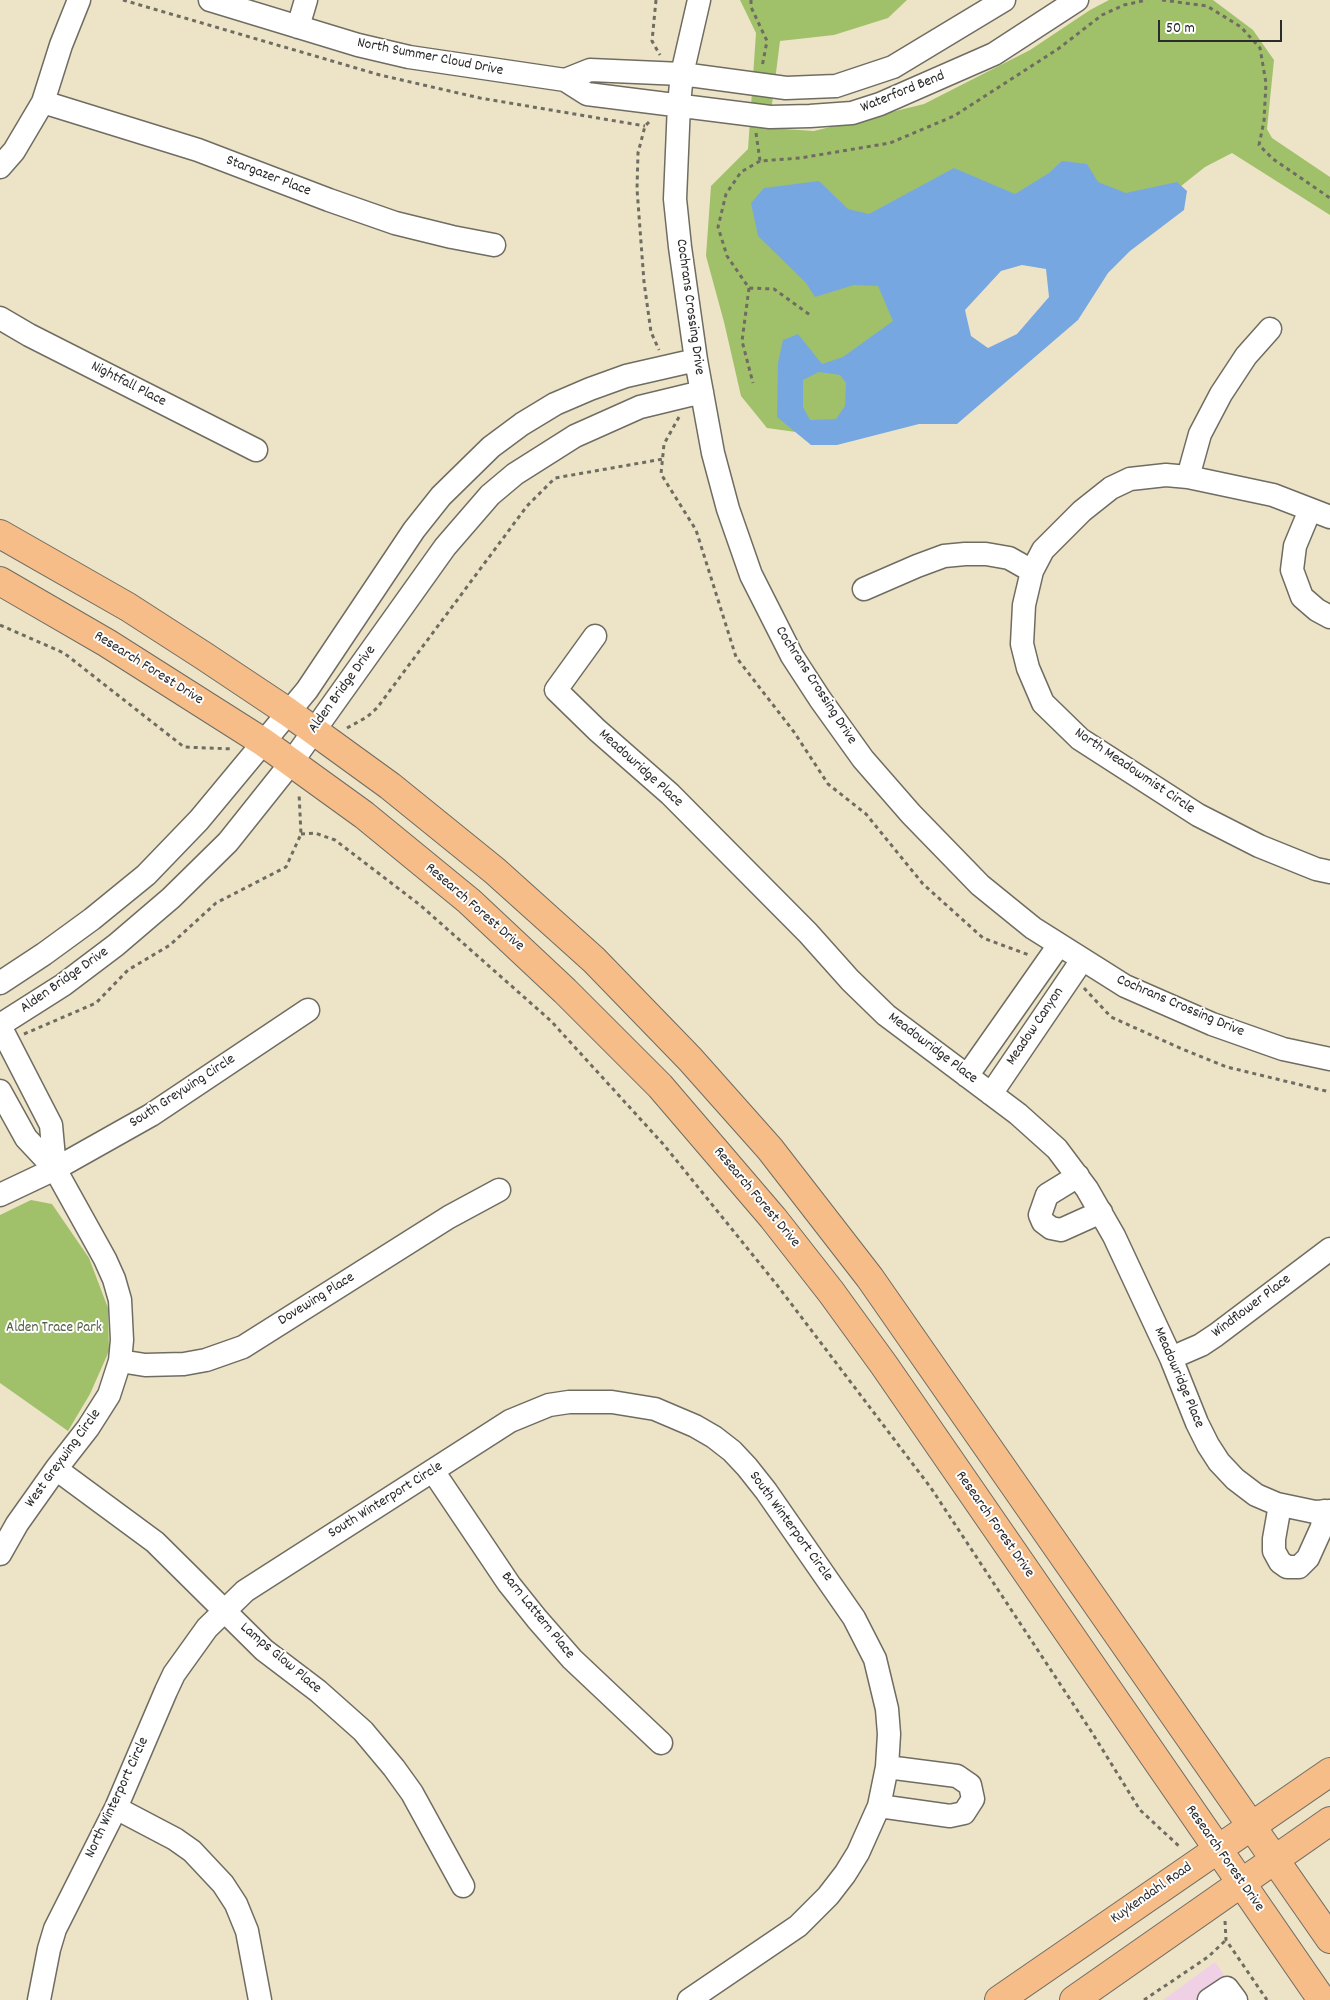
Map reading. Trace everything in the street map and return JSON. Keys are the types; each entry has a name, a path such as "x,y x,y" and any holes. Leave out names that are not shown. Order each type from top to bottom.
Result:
{"main road":[{"path":"0,534 128,608 204,656 288,712 390,786 495,870 594,960 690,1059 770,1149 870,1278 1330,1939"},
{"name":"Research Forest Drive","path":"0,581 107,642 257,750 364,815 483,914 565,991 660,1086 801,1252 884,1365 1207,1856 1322,2000"},
{"name":"Kuykendahl Road","path":"999,2000 1330,1772"},
{"path":"1074,2000 1330,1822"}],"street":[{"path":"0,167 26,133 43,102 61,45 79,0"},
{"name":"North Summer Cloud Drive","path":"210,0 261,7 298,27 358,45 409,57 565,80 587,94 669,103"},
{"path":"298,27 306,0"},
{"name":"Cochrans Crossing Drive","path":"699,0 672,74 669,103 675,200 696,360 714,453 728,509 752,575 792,656 863,759 911,814 980,885 1059,946 1076,969 1126,986 1212,1024 1284,1049 1330,1059"},
{"name":"Waterford Bend","path":"672,74 786,88 836,86 894,67 1004,0"},
{"name":"Waterford Bend","path":"669,103 770,117 852,113 880,104 994,54 1077,0"},
{"path":"565,80 590,70 672,74"},
{"name":"Stargazer Place","path":"43,102 198,150 328,200 395,223 494,245"},
{"name":"Nightfall Place","path":"0,318 28,335 256,450"},
{"path":"1188,476 1200,434 1221,394 1246,356 1270,329"},
{"name":"Alden Bridge Drive","path":"0,983 92,919 146,875 200,820 307,690 414,530 441,496 492,447 522,424 555,404 590,389 626,376 696,360"},
{"name":"Alden Bridge Drive","path":"0,1026 63,985 116,946 171,898 228,842 314,731 445,547 490,495 515,474 574,436 640,407 702,392"},
{"name":"North Meadowmist Circle","path":"1320,513 1273,496 1188,476 1166,475 1130,479 1111,488 1082,511 1043,550 1032,571 1024,605 1022,644 1034,685 1043,703 1080,739 1198,816 1259,846 1316,869 1330,872"},
{"path":"1320,513 1296,546 1292,570 1302,597 1317,610 1330,617"},
{"path":"864,589 944,556 986,554 1009,558 1032,571"},
{"name":"Meadowridge Place","path":"595,636 556,690 597,730 670,794 886,1015 1018,1114 1056,1150 1078,1176 1114,1236 1171,1358 1197,1423 1219,1462 1234,1479 1256,1495 1279,1505 1315,1512 1327,1511"},
{"name":"Meadow Canyon","path":"967,1076 1059,946"},
{"name":"Meadow Canyon","path":"991,1094 1076,969"},
{"name":"South Greywing Circle","path":"0,1196 151,1115 308,1010"},
{"path":"0,1026 51,1125 54,1168"},
{"path":"0,1091 26,1138 54,1168 114,1279 120,1300 122,1320 120,1361"},
{"path":"1078,1176 1047,1195 1040,1216 1043,1222 1051,1228 1061,1230 1101,1212"},
{"name":"Dovewing Place","path":"120,1361 145,1365 184,1364 206,1360 243,1347 449,1217 499,1190"},
{"name":"Windflower Place","path":"1171,1358 1201,1345 1216,1335 1330,1249"},
{"name":"West Greywing Circle","path":"0,1554 17,1524 88,1428 109,1395 120,1361"},
{"name":"South Winterport Circle","path":"225,1611 245,1591 269,1574 510,1421 549,1405 569,1402 612,1402 654,1409 695,1426 714,1437 732,1451 766,1491 854,1618 866,1640 875,1659 887,1709 889,1734 887,1767 879,1806 858,1853 828,1896 798,1926 689,2000"},
{"name":"Lamps Glow Place","path":"56,1469 155,1542 264,1650 342,1710 377,1746 412,1793 463,1886"},
{"name":"Barn Lattern Place","path":"433,1471 509,1584 537,1619 572,1658 661,1743"},
{"path":"1279,1505 1274,1551 1280,1562 1287,1567 1299,1567 1308,1558 1327,1511"},
{"name":"North Winterport Circle","path":"39,2000 55,1929 116,1808 174,1674 195,1643 225,1611"},
{"path":"879,1806 950,1816 964,1813 973,1799 970,1785 957,1776 887,1767"},
{"path":"116,1808 175,1839 192,1851 223,1884 236,1904 247,1931 260,2000"},
{"path":"1209,2000 1227,1988 1236,2000"}],"path":[{"path":"656,0 652,41 672,74"},
{"path":"1162,0 1207,6 1241,27 1260,48 1266,83 1264,121 1259,144 1273,159 1330,198"},
{"path":"669,103 645,126 638,153 637,189 644,282 651,332 669,367"},
{"path":"753,383 742,341 749,288 726,256 718,227 726,194 740,172 760,161"},
{"path":"749,288 774,289 810,315"},
{"path":"678,398 680,415 664,444 661,474 696,530 736,657 794,732 828,784 866,814 923,884 983,938 1030,955 1046,964"},
{"path":"0,625 64,653 184,747 257,750"},
{"path":"286,769 299,797"},
{"path":"301,834 315,833 335,840 420,905 551,1021 664,1145 778,1285 931,1488 1091,1731 1140,1810 1207,1856"},
{"path":"1076,969 1080,983 1111,1017 1227,1068 1330,1092"},
{"path":"1144,2000 1208,1957 1226,1940 1232,1889"},
{"path":"1226,1940 1267,2000"}],"shaded area":[{"path":"1215,1962 1242,2000 1163,2000"}],"green space":[{"path":"740,0 907,0 888,18 834,35 780,41 769,128 814,131 924,104 1030,50 1090,10 1109,0 1213,0 1253,30 1274,60 1267,129 1272,138 1330,177 1330,215 1232,153 1205,167 1151,210 992,249 846,424 810,434 767,428 741,396 706,256 711,186 748,149 756,33"},
{"name":"Alden Trace Park","path":"31,1200 52,1204 89,1258 108,1308 109,1351 90,1394 68,1431 0,1383 0,1215"}],"water":[{"path":"1062,161 1087,164 1098,182 1126,193 1177,182 1187,191 1184,210 1130,251 1108,273 1078,320 957,424 919,424 837,445 811,445 777,417 778,363 783,340 798,334 822,364 843,357 893,321 878,286 854,285 815,297 806,283 758,236 751,203 764,188 819,181 848,209 869,214 954,168 1015,194 1049,173","holes":["1022,265 1046,269 1049,297 1017,334 988,348 971,336 965,310 1001,271","819,372 840,375 846,383 845,406 836,419 810,420 803,407 803,380"]}]}
